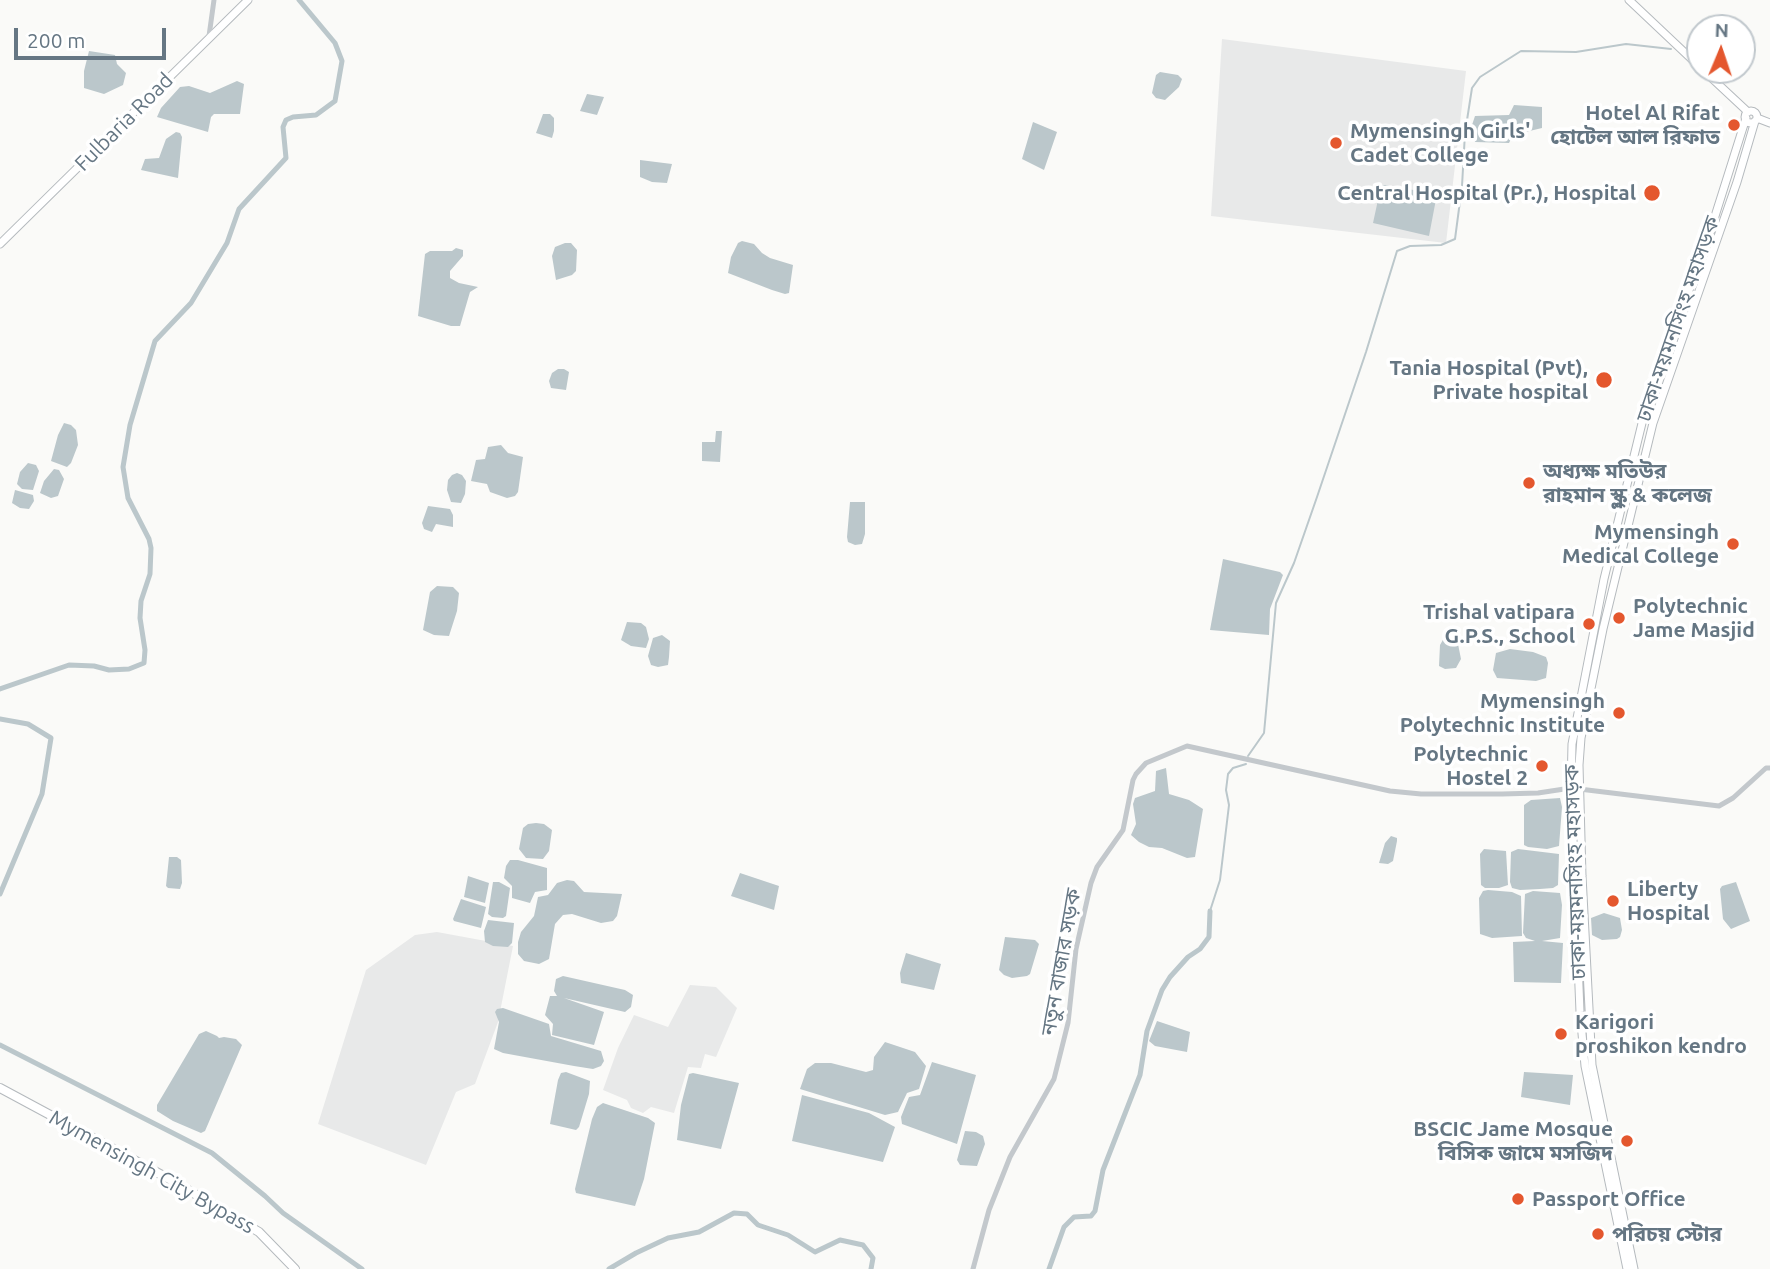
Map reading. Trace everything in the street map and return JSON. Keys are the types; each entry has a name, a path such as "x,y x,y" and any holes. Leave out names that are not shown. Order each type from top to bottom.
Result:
{"highway":[{"name":"Mymensingh City Bypass","path":"0,1088 173,1181 259,1232 295,1269"}],"main road":[{"name":"Fulbaria Road","path":"0,244 248,0"},
{"path":"1629,0 1686,54"},
{"path":"1717,84 1747,115 1755,112 1756,120 1770,123"},
{"name":"ঢাকা-ময়মনসিংহ মহাসড়ক","path":"1634,1269 1592,1065 1572,744 1604,579 1644,415 1710,232 1747,115"},
{"name":"ঢাকা-ময়মনসিংহ মহাসড়ক","path":"1627,1269 1585,1066 1580,1012 1575,789 1584,716 1653,423 1756,120"}],"street":[{"path":"209,36 214,0"},
{"name":"নতুন বাজার সড়ক","path":"973,1269 989,1210 1010,1157 1054,1079 1068,1023 1076,949 1088,893 1097,867 1123,831 1133,780 1146,763 1186,746 1390,791 1421,794 1502,794 1575,789 1719,806 1733,798 1766,768 1770,768"}],"shaded area":[{"name":"Mymensingh Girls' Cadet College","path":"1222,39 1466,71 1446,243 1211,216"},
{"path":"89,51 115,55 117,64 126,73 123,85 104,94 84,88 84,71"},
{"path":"1160,72 1178,75 1182,79 1179,87 1165,100 1156,98 1152,93 1156,75"},
{"path":"237,81 244,84 240,114 214,114 208,132 157,117 161,108 180,87 189,86 210,93"},
{"path":"587,94 604,97 597,115 580,111"},
{"path":"1514,105 1542,107 1542,128 1513,135 1509,143 1475,142 1472,125 1475,116 1509,115"},
{"path":"543,114 550,114 554,118 552,138 536,133"},
{"path":"1033,122 1057,132 1044,170 1022,159"},
{"path":"176,132 182,137 178,178 141,170 145,159 159,158 166,139"},
{"path":"640,160 672,164 667,183 652,182 640,177"},
{"path":"1381,186 1437,194 1429,236 1373,223"},
{"path":"742,241 754,244 770,258 793,265 789,293 772,290 728,273 731,257 738,243"},
{"path":"571,243 577,250 576,271 556,280 552,256 555,247"},
{"path":"456,248 463,250 463,256 450,271 450,278 478,287 470,292 460,326 451,326 418,316 425,254 430,251 452,251"},
{"path":"564,369 569,372 566,390 551,388 549,381 552,373"},
{"path":"64,423 76,430 78,445 67,467 51,461"},
{"path":"716,431 722,431 720,462 702,461 702,442 715,442"},
{"path":"501,445 508,453 523,457 518,492 507,498 490,492 487,484 471,481 476,460 485,459 488,447"},
{"path":"28,463 36,465 39,471 33,490 22,489 17,484 20,472"},
{"path":"54,469 59,470 64,479 58,496 51,498 40,493 44,481"},
{"path":"457,473 466,481 461,503 451,502 447,490 448,480"},
{"path":"15,490 33,495 34,501 29,509 12,503"},
{"path":"850,502 865,502 865,534 862,544 848,542"},
{"path":"428,506 450,509 453,527 436,524 432,532 424,529 422,523"},
{"path":"1223,559 1280,572 1283,575 1270,609 1269,635 1210,630"},
{"path":"437,586 453,587 459,593 457,611 449,636 434,635 423,630 430,592"},
{"path":"627,622 641,623 646,627 649,639 646,648 631,646 621,640"},
{"path":"662,635 670,641 668,665 658,667 651,665 648,656 653,638"},
{"path":"1444,638 1455,639 1458,644 1461,659 1456,668 1445,669 1439,666 1440,645"},
{"path":"1510,649 1546,657 1546,678 1536,681 1497,678 1493,670 1496,653"},
{"path":"1166,768 1169,794 1189,800 1203,809 1195,857 1187,858 1162,848 1149,847 1131,835 1136,824 1133,804 1135,798 1155,791 1156,771"},
{"path":"1560,798 1562,807 1559,846 1547,849 1524,845 1524,805 1531,800"},
{"path":"536,823 544,824 552,830 549,851 543,859 526,858 519,849 523,828"},
{"path":"1391,836 1397,838 1393,861 1388,864 1379,863 1385,843"},
{"path":"1484,849 1506,851 1508,885 1485,888 1481,885 1480,854"},
{"path":"1518,849 1559,854 1558,885 1540,889 1512,888 1511,852"},
{"path":"169,857 181,860 180,889 166,886"},
{"path":"510,860 547,868 547,890 535,892 530,903 512,898 512,886 504,878"},
{"path":"740,873 779,886 774,910 731,896"},
{"path":"468,876 489,883 485,903 464,897"},
{"path":"574,881 584,892 622,894 617,916 613,921 601,923 572,914 563,915 555,924 549,959 539,964 524,961 518,954 518,942 521,932 534,916 538,897 548,895 557,883"},
{"path":"493,882 510,888 506,916 503,918 488,914"},
{"path":"1736,882 1750,921 1731,929 1723,919 1720,889"},
{"path":"1483,891 1512,892 1521,896 1522,936 1492,938 1480,934 1479,898"},
{"path":"1533,891 1560,893 1560,938 1542,941 1563,943 1561,983 1514,982 1513,942 1535,941 1526,938 1523,933 1525,894"},
{"path":"461,899 486,907 481,928 454,921"},
{"path":"1604,913 1620,918 1622,930 1617,939 1602,940 1592,935 1591,918"},
{"path":"488,920 514,923 512,943 508,947 493,946 485,942 484,931"},
{"path":"437,932 513,946 498,1022 475,1084 456,1092 426,1165 318,1124 366,970 415,935"},
{"path":"1005,937 1035,940 1039,944 1030,974 1027,976 1012,978 999,970"},
{"path":"906,953 941,964 934,990 901,983 900,973"},
{"path":"563,976 625,990 633,995 631,1007 625,1012 564,998 604,1012 594,1045 552,1035 553,1024 545,1015 550,996 557,996 554,991 556,979"},
{"path":"690,985 716,987 737,1008 716,1057 705,1054 701,1068 688,1067 674,1113 651,1107 643,1113 631,1108 627,1100 603,1090 618,1048 634,1015 668,1027"},
{"path":"503,1008 549,1024 551,1036 601,1051 604,1061 601,1066 593,1069 503,1053 494,1049 499,1022 495,1012"},
{"path":"1157,1021 1190,1032 1187,1052 1155,1046 1149,1041"},
{"path":"206,1031 219,1038 236,1039 242,1045 205,1131 201,1133 157,1111 157,1105 199,1034"},
{"path":"885,1042 915,1052 926,1066 919,1089 907,1093 898,1112 885,1115 800,1089 807,1069 815,1063 831,1063 866,1072 873,1070 874,1057"},
{"path":"932,1062 976,1075 957,1144 902,1124 901,1117 909,1097 920,1095"},
{"path":"566,1072 590,1081 589,1094 576,1130 550,1124 558,1080 561,1073"},
{"path":"1524,1072 1573,1075 1570,1105 1521,1097"},
{"path":"689,1074 739,1083 721,1149 677,1140 681,1105"},
{"path":"802,1095 869,1113 895,1127 883,1162 792,1141"},
{"path":"603,1103 648,1118 655,1123 644,1179 635,1206 576,1193 592,1119 597,1107"},
{"path":"965,1131 983,1136 985,1144 977,1166 960,1165 957,1160"}],"waterway":[{"path":"0,689 69,665 94,666 109,670 129,669 144,663 141,601 150,574 151,548 128,498 123,467 130,425 155,341 191,303 227,243 239,209 286,158 283,127 286,120 316,115 335,101 342,61 335,43 299,0"},
{"path":"1248,756 1264,733 1276,603 1294,563 1317,497 1397,251 1410,246 1441,245 1455,239 1472,88 1480,77 1521,51 1576,52 1626,44 1671,49"},
{"path":"0,719 28,724 51,738 42,794 0,894"},
{"path":"1210,911 1220,880 1229,805 1226,790 1228,774 1233,768 1246,764"},
{"path":"1049,1269 1064,1227 1074,1217 1091,1216 1095,1211 1103,1170 1140,1075 1147,1031 1162,990 1170,977 1209,937 1210,911"},
{"path":"0,1045 212,1153 283,1213 362,1269"},
{"path":"609,1269 668,1238 699,1232 734,1213 747,1214 758,1225 788,1235 815,1252 840,1240 863,1245 873,1258 871,1269"}],"place":[{"name":"Hotel Al Rifat হোটেল আল রিফাত","path":"1734,125"},
{"name":"Mymensingh Girls' Cadet College","path":"1336,143"},
{"name":"Central Hospital (Pr.), Hospital","path":"1652,193"},
{"name":"Tania Hospital (Pvt), Private hospital","path":"1604,380"},
{"name":"অধ্যক্ষ মতিউর রাহমান স্কুল & কলেজ","path":"1529,483"},
{"name":"Mymensingh Medical College","path":"1733,544"},
{"name":"Polytechnic Jame Masjid","path":"1619,618"},
{"name":"Trishal vatipara G.P.S., School","path":"1589,624"},
{"name":"Mymensingh Polytechnic Institute","path":"1619,713"},
{"name":"Polytechnic Hostel 2","path":"1542,766"},
{"name":"Liberty Hospital","path":"1613,901"},
{"name":"Karigori proshikon kendro","path":"1561,1034"},
{"name":"BSCIC Jame Mosque বিসিক জামে মসজিদ","path":"1627,1141"},
{"name":"Passport Office","path":"1518,1199"},
{"name":"পরিচয় স্টোর","path":"1598,1234"}]}
